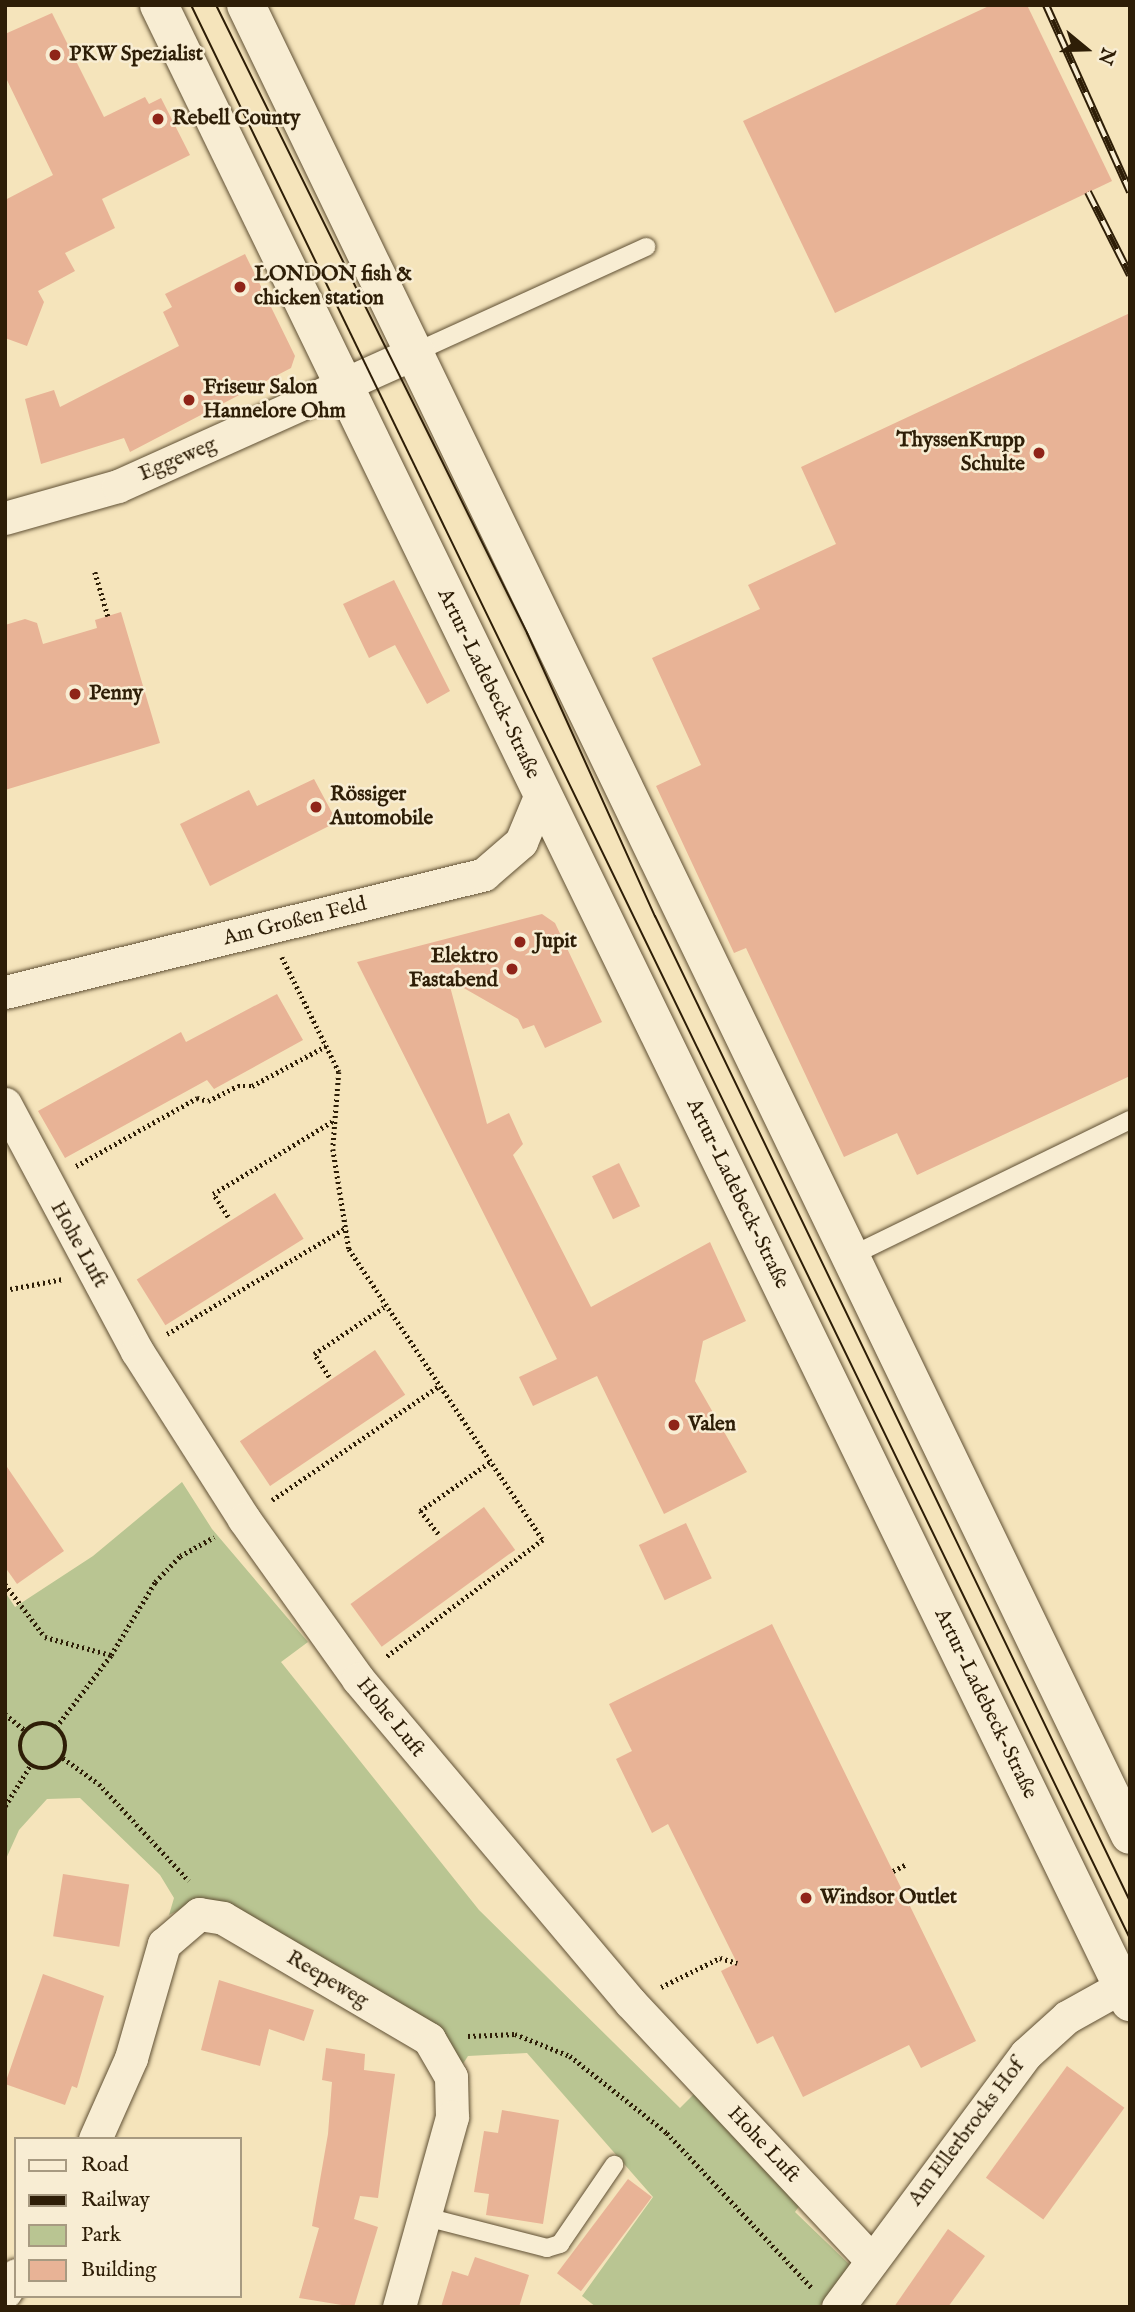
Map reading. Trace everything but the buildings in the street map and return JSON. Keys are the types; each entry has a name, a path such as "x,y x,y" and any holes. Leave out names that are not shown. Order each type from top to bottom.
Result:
{"street":[{"name":"Artur-Ladebeck-Straße","path":"159,5 541,794 1127,1990"},
{"path":"246,5 418,351 849,1258 1130,1835"},
{"path":"344,385 418,351"},
{"name":"Eggeweg","path":"5,518 118,486 344,385"},
{"name":"Am Großen Feld","path":"5,992 467,879 509,858 531,826 541,794"},
{"name":"Hohe Luft","path":"5,1104 44,1185 137,1351 244,1519 358,1679 630,2002 872,2261"},
{"path":"96,2137 131,2058 164,1944 199,1914 223,1918"},
{"name":"Reepeweg","path":"223,1918 429,2039 451,2077 452,2117 399,2307"},
{"name":"Am Ellerbrocks Hof","path":"829,2302 872,2261 1026,2054 1067,2017 1127,1990"}],"lane":[{"path":"418,351 646,247"},
{"path":"849,1258 1130,1121"},
{"path":"426,2217 547,2248 560,2244 614,2165"}],"path":[{"path":"94,572 108,616"},
{"path":"267,929 326,1046 341,1085 334,1120 344,1229 357,1266 543,1540 358,1679"},
{"path":"44,1185 197,1098 208,1101 252,1086 326,1046"},
{"path":"228,1217 213,1194 334,1120"},
{"path":"137,1351 344,1229"},
{"path":"5,1290 59,1281 91,1267"},
{"path":"329,1377 314,1354 384,1307"},
{"path":"56,1727 111,1655 155,1582 180,1556 244,1519 439,1386"},
{"path":"438,1534 420,1511 490,1462"},
{"path":"5,1584 45,1637 111,1655"},
{"path":"5,1714 26,1731"},
{"path":"35,1724 56,1727 66,1747 63,1758 42,1770 30,1766 20,1749 26,1731 35,1724"},
{"path":"63,1758 99,1784 223,1918"},
{"path":"5,1806 30,1766"},
{"path":"893,1871 907,1864"},
{"path":"665,1984 720,1958 737,1963"},
{"path":"429,2039 514,2034 570,2056 667,2133 829,2302"}],"green space":[{"path":"182,1482 212,1529 308,1642 281,1662 479,1910 680,2108 699,2089 805,2198 795,2212 850,2265 819,2307 596,2307 582,2296 653,2197 527,2053 468,2056 459,2070 187,1906 169,1915 174,1898 160,1875 80,1798 47,1799 19,1830 5,1861 5,1592 15,1607 93,1556"}],"tram line":[{"path":"191,5 1130,1939"},
{"path":"216,5 527,633 655,916 1130,1901"}],"railway":[{"path":"1046,5 1130,192"},
{"path":"1088,192 1130,275"}],"place":[{"name":"PKW Spezialist","path":"55,55"},
{"name":"Rebell County","path":"158,119"},
{"name":"LONDON fish & chicken station","path":"240,287"},
{"name":"Friseur Salon Hannelore Ohm","path":"189,400"},
{"name":"ThyssenKrupp Schulte","path":"1039,453"},
{"name":"Penny","path":"75,694"},
{"name":"Rössiger Automobile","path":"316,807"},
{"name":"Jupit","path":"520,942"},
{"name":"Elektro Fastabend","path":"512,969"},
{"name":"Valen","path":"674,1425"},
{"name":"Windsor Outlet","path":"806,1898"}]}
